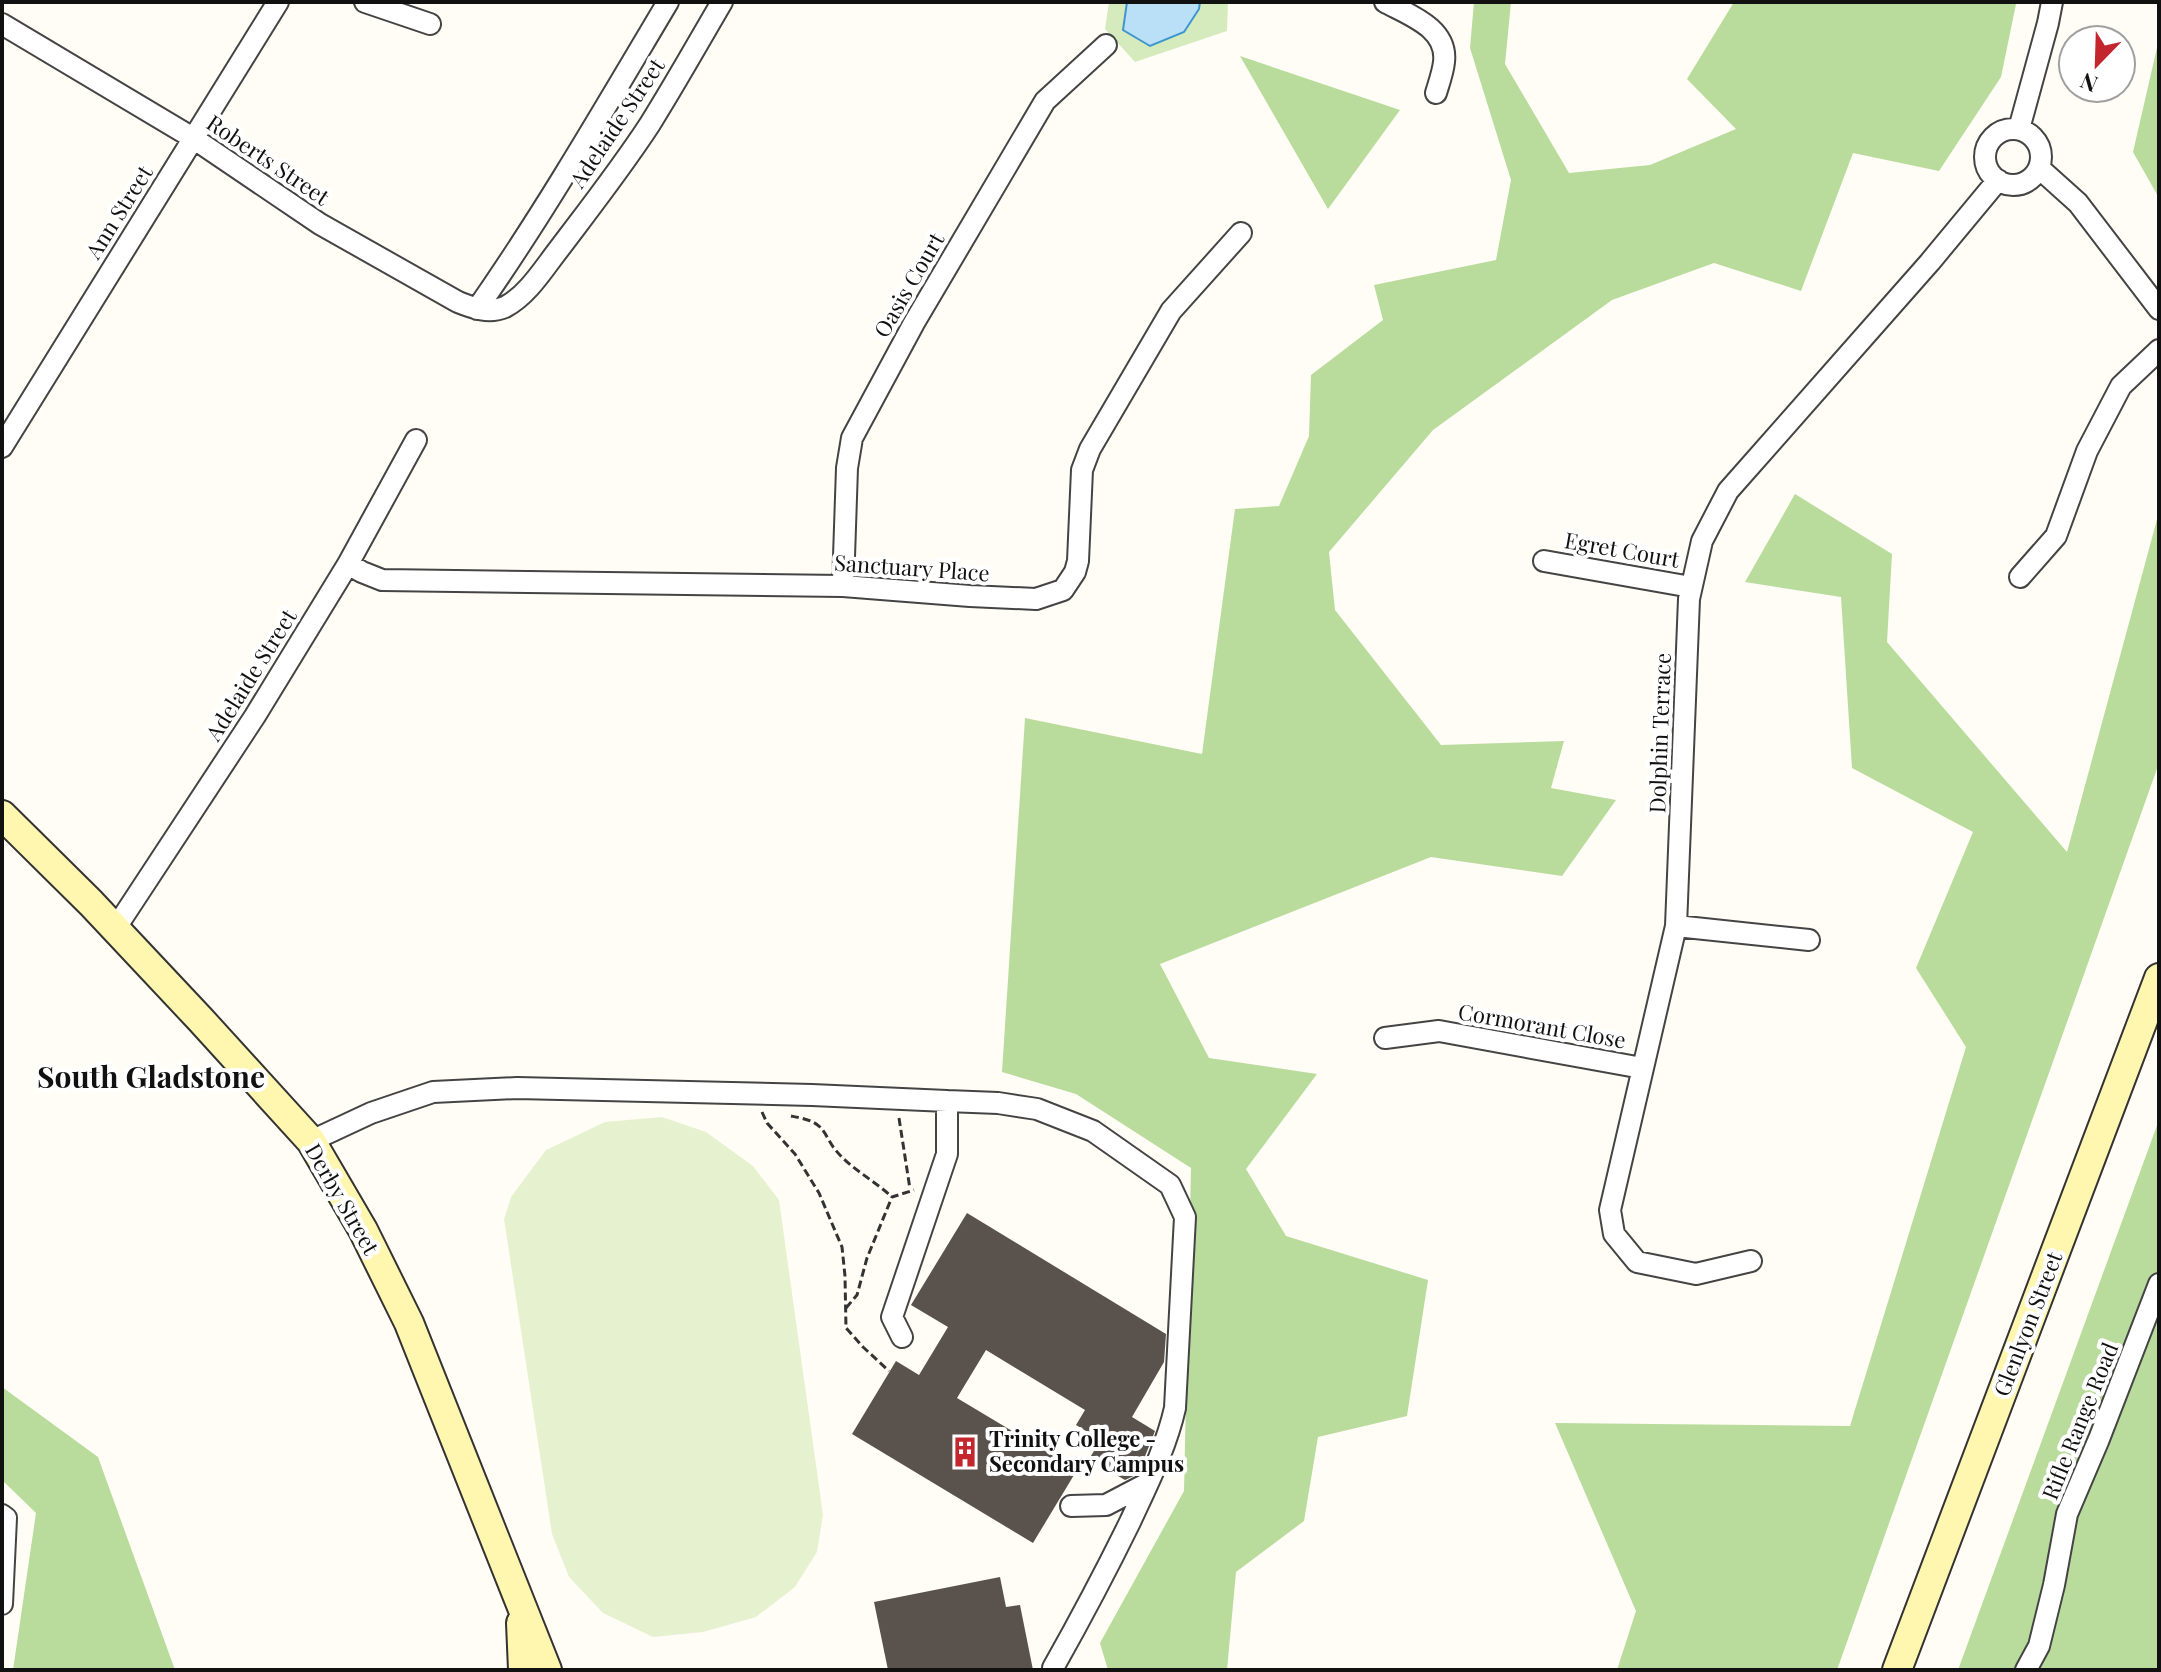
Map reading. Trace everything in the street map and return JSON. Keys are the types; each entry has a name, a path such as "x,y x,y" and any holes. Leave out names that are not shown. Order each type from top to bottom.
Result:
{"main road":[{"name":"Derby Street","path":"2,815 91,903 311,1141 363,1230 409,1323 547,1670"},
{"name":"Glenlyon Street","path":"1897,1670 2159,978"},
{"path":"521,1601 523,1670"}],"street":[{"name":"Ann Street","path":"2,447 278,2"},
{"path":"365,2 430,24"},
{"name":"Adelaide Street","path":"477,309 575,160 668,2"},
{"name":"Adelaide Street","path":"477,309 501,309 514,302 533,283 649,125 722,2"},
{"path":"1385,2 1431,28 1440,40 1445,59 1436,93"},
{"path":"2019,129 2052,2"},
{"name":"Roberts Street","path":"2,24 193,138 320,224 422,283 477,309"},
{"name":"Oasis Court","path":"843,586 847,468 852,438 914,323 1045,101 1106,45"},
{"path":"2019,129 2036,140 2041,159 2034,176 2026,182 2007,184 1991,174 1986,165 1987,146 2000,132 2019,129"},
{"path":"2039,168 2078,203 2159,309"},
{"name":"Dolphin Terrace","path":"1751,1261 1696,1274 1637,1262 1614,1234 1610,1210 1676,926 1691,587 1702,541 1728,491 1920,274 1998,180"},
{"name":"Sanctuary Place","path":"348,564 382,580 843,586 1036,599 1063,590 1078,561 1082,470 1090,449 1171,311 1241,233"},
{"path":"2020,577 2056,536 2087,451 2121,386 2159,350"},
{"name":"Adelaide Street","path":"115,929 255,716 348,564 416,440"},
{"name":"Egret Court","path":"1544,561 1691,587"},
{"path":"1676,926 1809,940"},
{"name":"Cormorant Close","path":"1385,1038 1439,1031 1642,1068"},
{"path":"311,1141 371,1113 433,1092 517,1088 998,1103 1037,1109 1093,1131 1170,1185 1185,1217 1175,1408 1170,1432 1092,1600 1053,1668"},
{"path":"902,1337 892,1317 947,1154 947,1101"},
{"name":"Rifle Range Road","path":"2026,1670 2039,1646 2067,1514 2159,1284"},
{"path":"1071,1506 1106,1505 1148,1483"},
{"path":"2,1515 6,1518 2,1604"}],"path":[{"path":"754,1094 767,1123 795,1154 819,1193 842,1247 846,1328 889,1371"},
{"path":"895,1098 911,1200"},
{"path":"792,1116 820,1126 834,1148 892,1197"},
{"path":"846,1308 857,1295 867,1258 892,1197 917,1189"}],"green space":[{"path":"1109,2 1228,2 1227,31 1135,62 1105,29"},
{"path":"1474,2 1511,2 1505,64 1569,173 1650,165 1736,129 1687,79 1734,2 2016,4 2001,77 1939,171 1853,153 1801,291 1714,263 1612,300 1433,430 1329,552 1335,610 1441,745 1564,741 1551,788 1616,800 1562,876 1431,857 1160,964 1209,1058 1317,1074 1246,1169 1286,1236 1428,1280 1407,1416 1318,1437 1304,1521 1236,1572 1227,1670 1108,1670 1100,1643 1184,1491 1191,1168 1076,1094 1002,1072 1025,718 1202,754 1235,509 1279,506 1309,436 1311,375 1383,320 1374,285 1496,260 1511,180 1470,48"},
{"path":"2159,39 2159,198 2133,152"},
{"path":"1240,56 1400,110 1328,209"},
{"path":"1795,494 1892,554 1887,642 2067,852 2159,512 2159,763 1837,1670 1617,1670 1636,1611 1555,1423 1850,1426 1966,1047 1916,968 1973,832 1852,768 1841,597 1745,582"},
{"path":"662,1117 706,1132 753,1166 779,1200 823,1515 817,1552 795,1587 756,1617 703,1632 653,1637 603,1613 569,1577 552,1534 504,1219 511,1197 546,1150 605,1122"},
{"path":"2159,1120 2159,1670 1958,1670"},
{"path":"2,1387 98,1457 175,1670 13,1670 36,1513 2,1480"}],"water":[{"path":"1127,2 1200,2 1199,9 1184,32 1150,46 1123,30"}],"building":[{"path":"967,1213 1166,1334 1164,1362 1132,1417 1155,1431 1138,1474 1125,1480 1089,1459 1101,1440 1076,1425 1085,1410 986,1350 957,1398 1077,1470 1033,1543 852,1434 896,1361 919,1375 948,1327 911,1305"},
{"path":"1000,1577 1006,1607 1020,1605 1033,1670 888,1670 874,1602"}],"place":[{"name":"Trinity College - Secondary Campus","path":"965,1452"}],"district":[{"name":"South Gladstone","path":"151,1078"}]}
